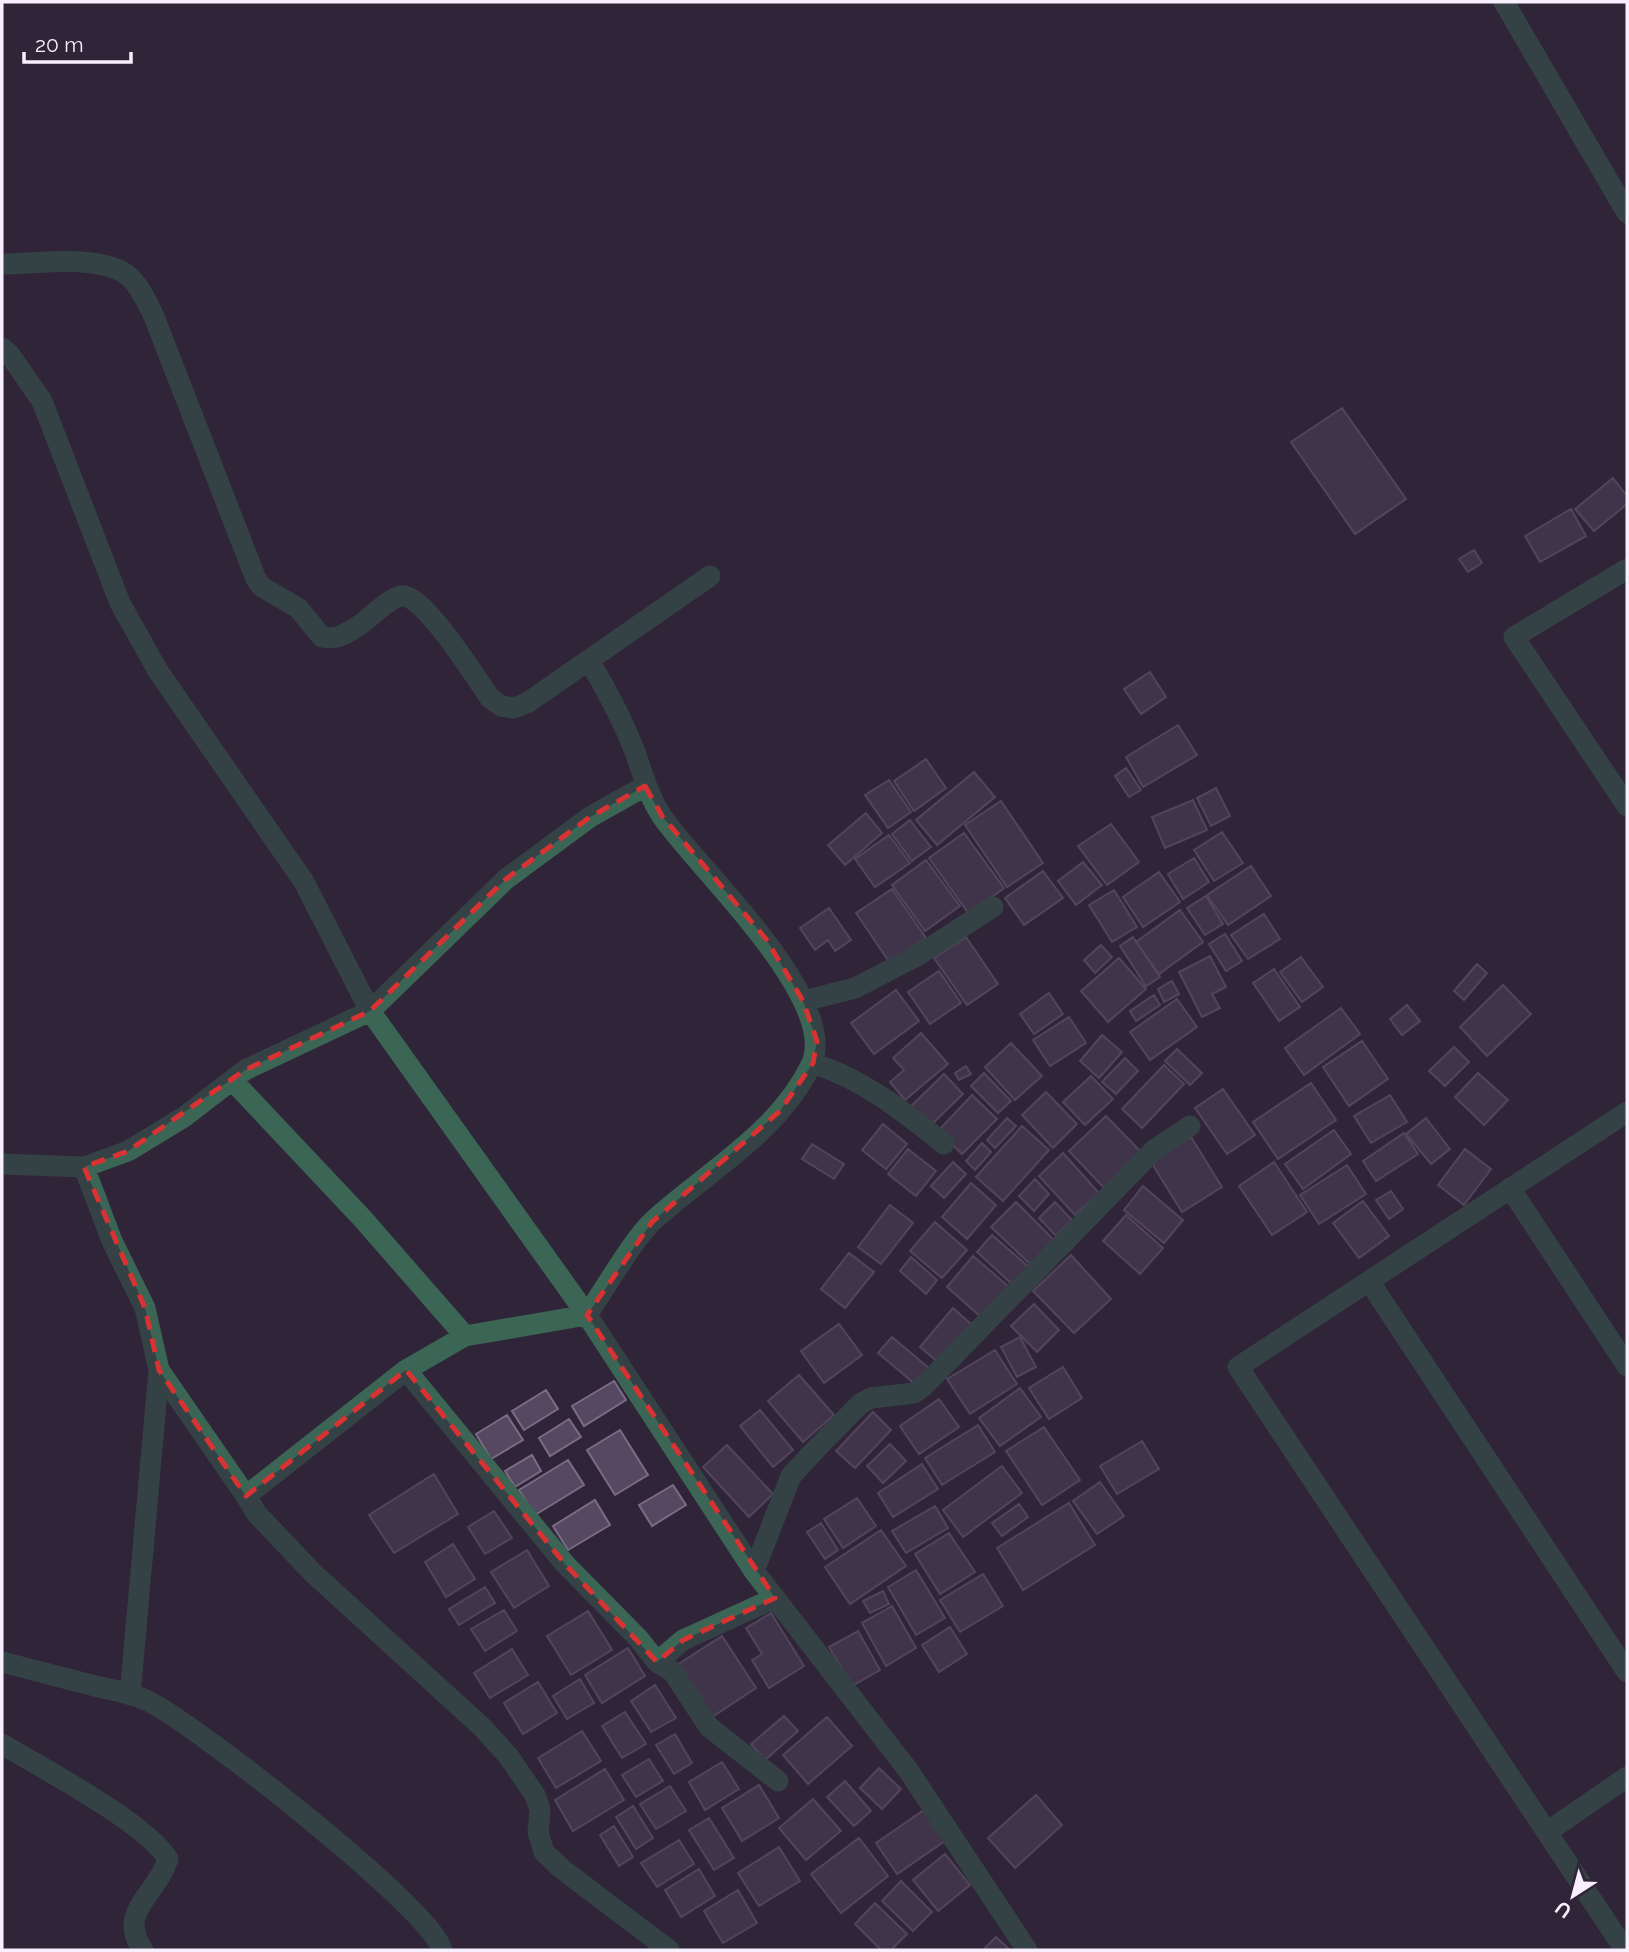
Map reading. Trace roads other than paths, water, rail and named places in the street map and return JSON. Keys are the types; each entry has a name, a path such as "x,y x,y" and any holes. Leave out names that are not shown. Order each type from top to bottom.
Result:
{"street":[{"path":"1504,2 1562,106 1627,213"},
{"path":"2,264 90,264 123,272 138,287 153,314 256,579 262,587 298,608 322,637 342,637 400,596 408,596 426,608 491,698 501,706 514,708 527,703 590,662 710,576"},
{"path":"2,348 10,355 42,401 120,603 145,649 304,882 370,1012 587,1315 754,1571 908,1770 1027,1950"},
{"path":"1627,569 1514,637 1627,806"},
{"path":"246,1496 406,1370 465,1336 587,1315 652,1222 740,1149 780,1111 813,1063 817,1041 803,1001 766,939 662,816 645,786 635,752 611,698 590,662"},
{"path":"2,1164 84,1167 128,1151 184,1117 245,1070 370,1012 506,879 590,817 645,786"},
{"path":"803,1001 856,988 917,956 993,907"},
{"path":"813,1063 845,1073 880,1094 944,1144"},
{"path":"232,1080 362,1218 465,1336"},
{"path":"1625,1950 1238,1367 1627,1112"},
{"path":"754,1571 791,1476 860,1404 871,1398 914,1393 925,1385 1154,1150 1190,1126"},
{"path":"84,1167 112,1241 145,1308 159,1370 130,1695"},
{"path":"1510,1188 1627,1366"},
{"path":"1368,1281 1627,1672"},
{"path":"159,1370 257,1514 312,1572 484,1728 509,1757 536,1795 540,1810 538,1832 544,1852 562,1869 669,1950"},
{"path":"406,1370 565,1564 638,1638 657,1662 673,1672 709,1727 778,1781"},
{"path":"657,1662 683,1640 775,1598"},
{"path":"2,1662 130,1695 163,1709 197,1731 338,1844 424,1920 442,1950"},
{"path":"2,1744 94,1799 160,1846 168,1859 163,1876 133,1916 132,1935 142,1950"},
{"path":"1547,1832 1627,1777"}]}
